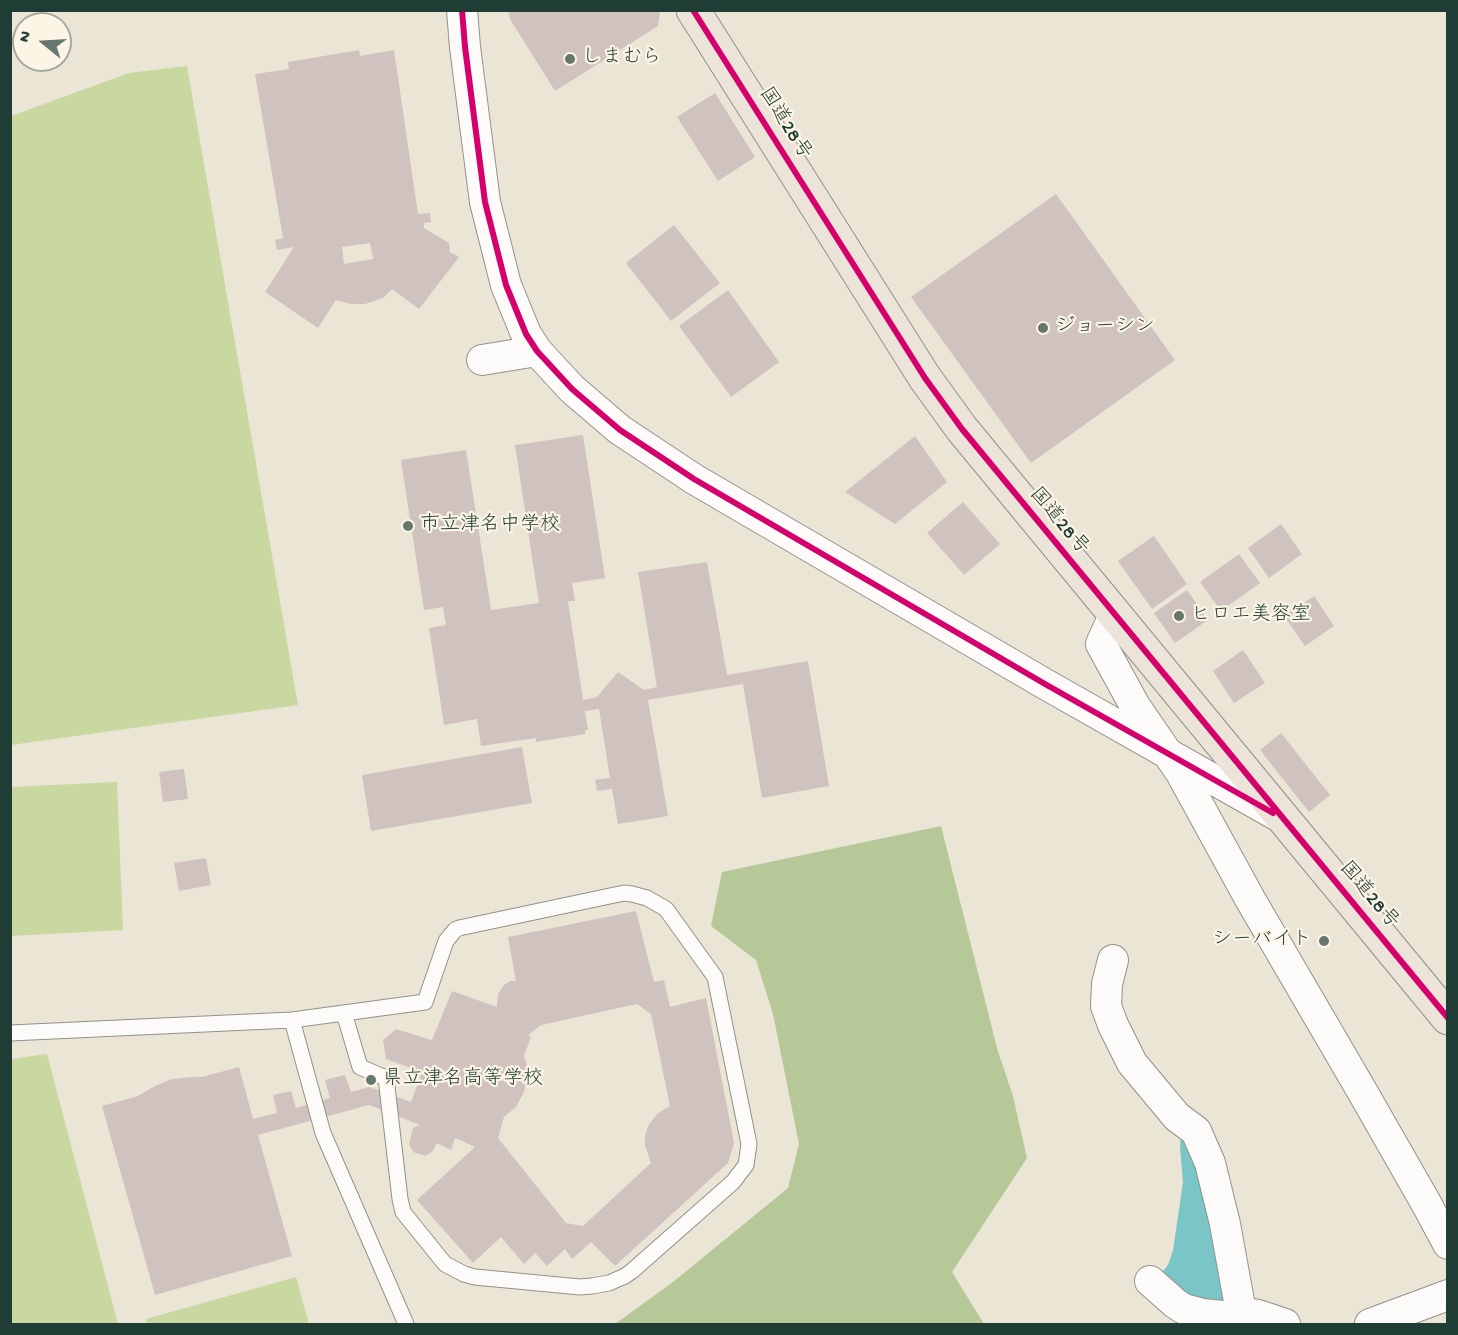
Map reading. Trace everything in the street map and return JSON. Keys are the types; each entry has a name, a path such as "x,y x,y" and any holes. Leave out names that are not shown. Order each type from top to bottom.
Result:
{"highway":[{"name":"国道28号","path":"693,10 925,378 982,455 1448,1018"}],"street":[{"path":"462,10 485,202 506,285 526,334 537,351 572,389 620,430 694,479 1014,666 1281,818"},
{"path":"482,360 537,351"},
{"path":"1114,615 1101,644 1135,705 1169,754 1250,900 1448,1244"},
{"path":"1113,960 1107,984 1106,1006 1113,1025 1132,1063 1177,1117 1196,1131 1210,1163 1225,1224 1234,1318"},
{"path":"1150,1281 1184,1309 1234,1318 1258,1315 1286,1324"},
{"path":"1370,1324 1448,1295"}],"lane":[{"path":"10,1033 292,1020 425,1002 446,941 455,930 624,893 632,894 646,898 666,909 715,977 749,1144 746,1165 733,1182 632,1271 609,1283 580,1287 464,1274 445,1264 403,1212 386,1078 360,1067 344,1013"},
{"path":"292,1020 323,1133 406,1324"}],"green space":[{"path":"187,66 298,705 11,745 11,116 129,73"},
{"path":"117,782 123,930 11,936 11,787"},
{"path":"941,826 997,1048 1013,1096 1027,1158 952,1272 984,1324 615,1324 673,1282 788,1188 799,1144 773,1014 756,960 711,926 722,872"},
{"path":"47,1054 118,1324 11,1324 11,1059"},
{"path":"296,1277 309,1324 147,1324 146,1319"}],"water":[{"path":"1181,1134 1208,1190 1226,1293 1221,1303 1202,1306 1163,1276 1173,1250 1183,1182"}],"building":[{"name":"しまむら","path":"508,10 659,10 660,12 658,26 555,91 510,19"},
{"path":"359,50 360,56 394,50 418,214 430,213 431,222 424,223 424,228 449,243 450,252 459,257 419,309 392,289 383,298 365,304 351,304 336,300 318,328 265,292 294,247 277,250 275,240 283,238 255,74 289,69 288,62","holes":["370,243 373,259 344,264 342,247"]},
{"path":"715,93 755,157 718,181 677,117"},
{"name":"ジョーシン","path":"1056,194 1175,360 1031,463 911,297"},
{"path":"674,225 720,283 671,321 626,263"},
{"path":"728,290 779,362 731,397 679,326"},
{"path":"583,435 605,578 572,583 575,601 568,601 583,700 597,697 618,672 644,690 657,687 638,572 707,562 727,675 808,661 829,786 762,798 743,684 648,700 668,816 618,824 612,789 597,791 595,780 610,778 599,709 585,711 588,730 585,730 585,734 536,742 536,738 481,746 477,719 444,725 429,628 446,625 443,607 424,610 401,460 466,450 491,610 539,603 515,445"},
{"path":"915,436 947,482 895,524 845,492"},
{"path":"963,502 1000,544 964,575 927,533"},
{"path":"1281,524 1302,554 1269,578 1248,548"},
{"path":"1154,536 1187,584 1152,609 1118,561"},
{"path":"1239,554 1260,583 1221,611 1200,582"},
{"path":"1187,590 1208,620 1175,643 1154,613"},
{"path":"1314,596 1334,626 1305,646 1284,616"},
{"path":"1243,650 1265,683 1234,703 1213,671"},
{"path":"1281,733 1330,795 1309,812 1260,750"},
{"path":"522,747 532,803 371,831 362,775"},
{"path":"184,769 188,799 163,802 159,772"},
{"path":"206,858 211,885 179,891 174,863"},
{"name":"県立津名高等学校","path":"636,911 654,982 664,980 670,1007 706,998 734,1143 728,1163 615,1266 591,1242 572,1259 565,1249 547,1266 535,1253 524,1264 501,1237 473,1263 417,1200 475,1147 455,1138 451,1150 437,1143 432,1152 425,1156 413,1152 409,1144 413,1128 420,1125 369,1105 258,1135 292,1256 155,1295 102,1106 138,1096 172,1079 202,1077 239,1067 253,1119 277,1113 273,1095 291,1091 296,1108 330,1098 325,1080 345,1075 351,1092 369,1087 411,1102 422,1072 386,1059 383,1040 396,1029 432,1040 452,991 497,1007 498,994 504,985 510,981 516,981 508,937","holes":["637,1004 651,1014 670,1106 657,1114 648,1126 645,1145 651,1163 583,1226 566,1223 498,1138 504,1117 516,1107 524,1092 529,1072 524,1056 531,1037 528,1035 541,1025"]}],"cycle path":[{"path":"462,10 485,202 506,285 526,334 537,351 572,389 620,430 694,479 1045,684 1273,813"},
{"path":"693,10 925,378 962,429 1448,1018"}],"place":[{"name":"しまむら","path":"570,59"},
{"name":"ジョーシン","path":"1043,328"},
{"name":"市立津名中学校","path":"408,526"},
{"name":"ヒロエ美容室","path":"1179,616"},
{"name":"シーバイト","path":"1324,941"},
{"name":"県立津名高等学校","path":"371,1080"}]}
